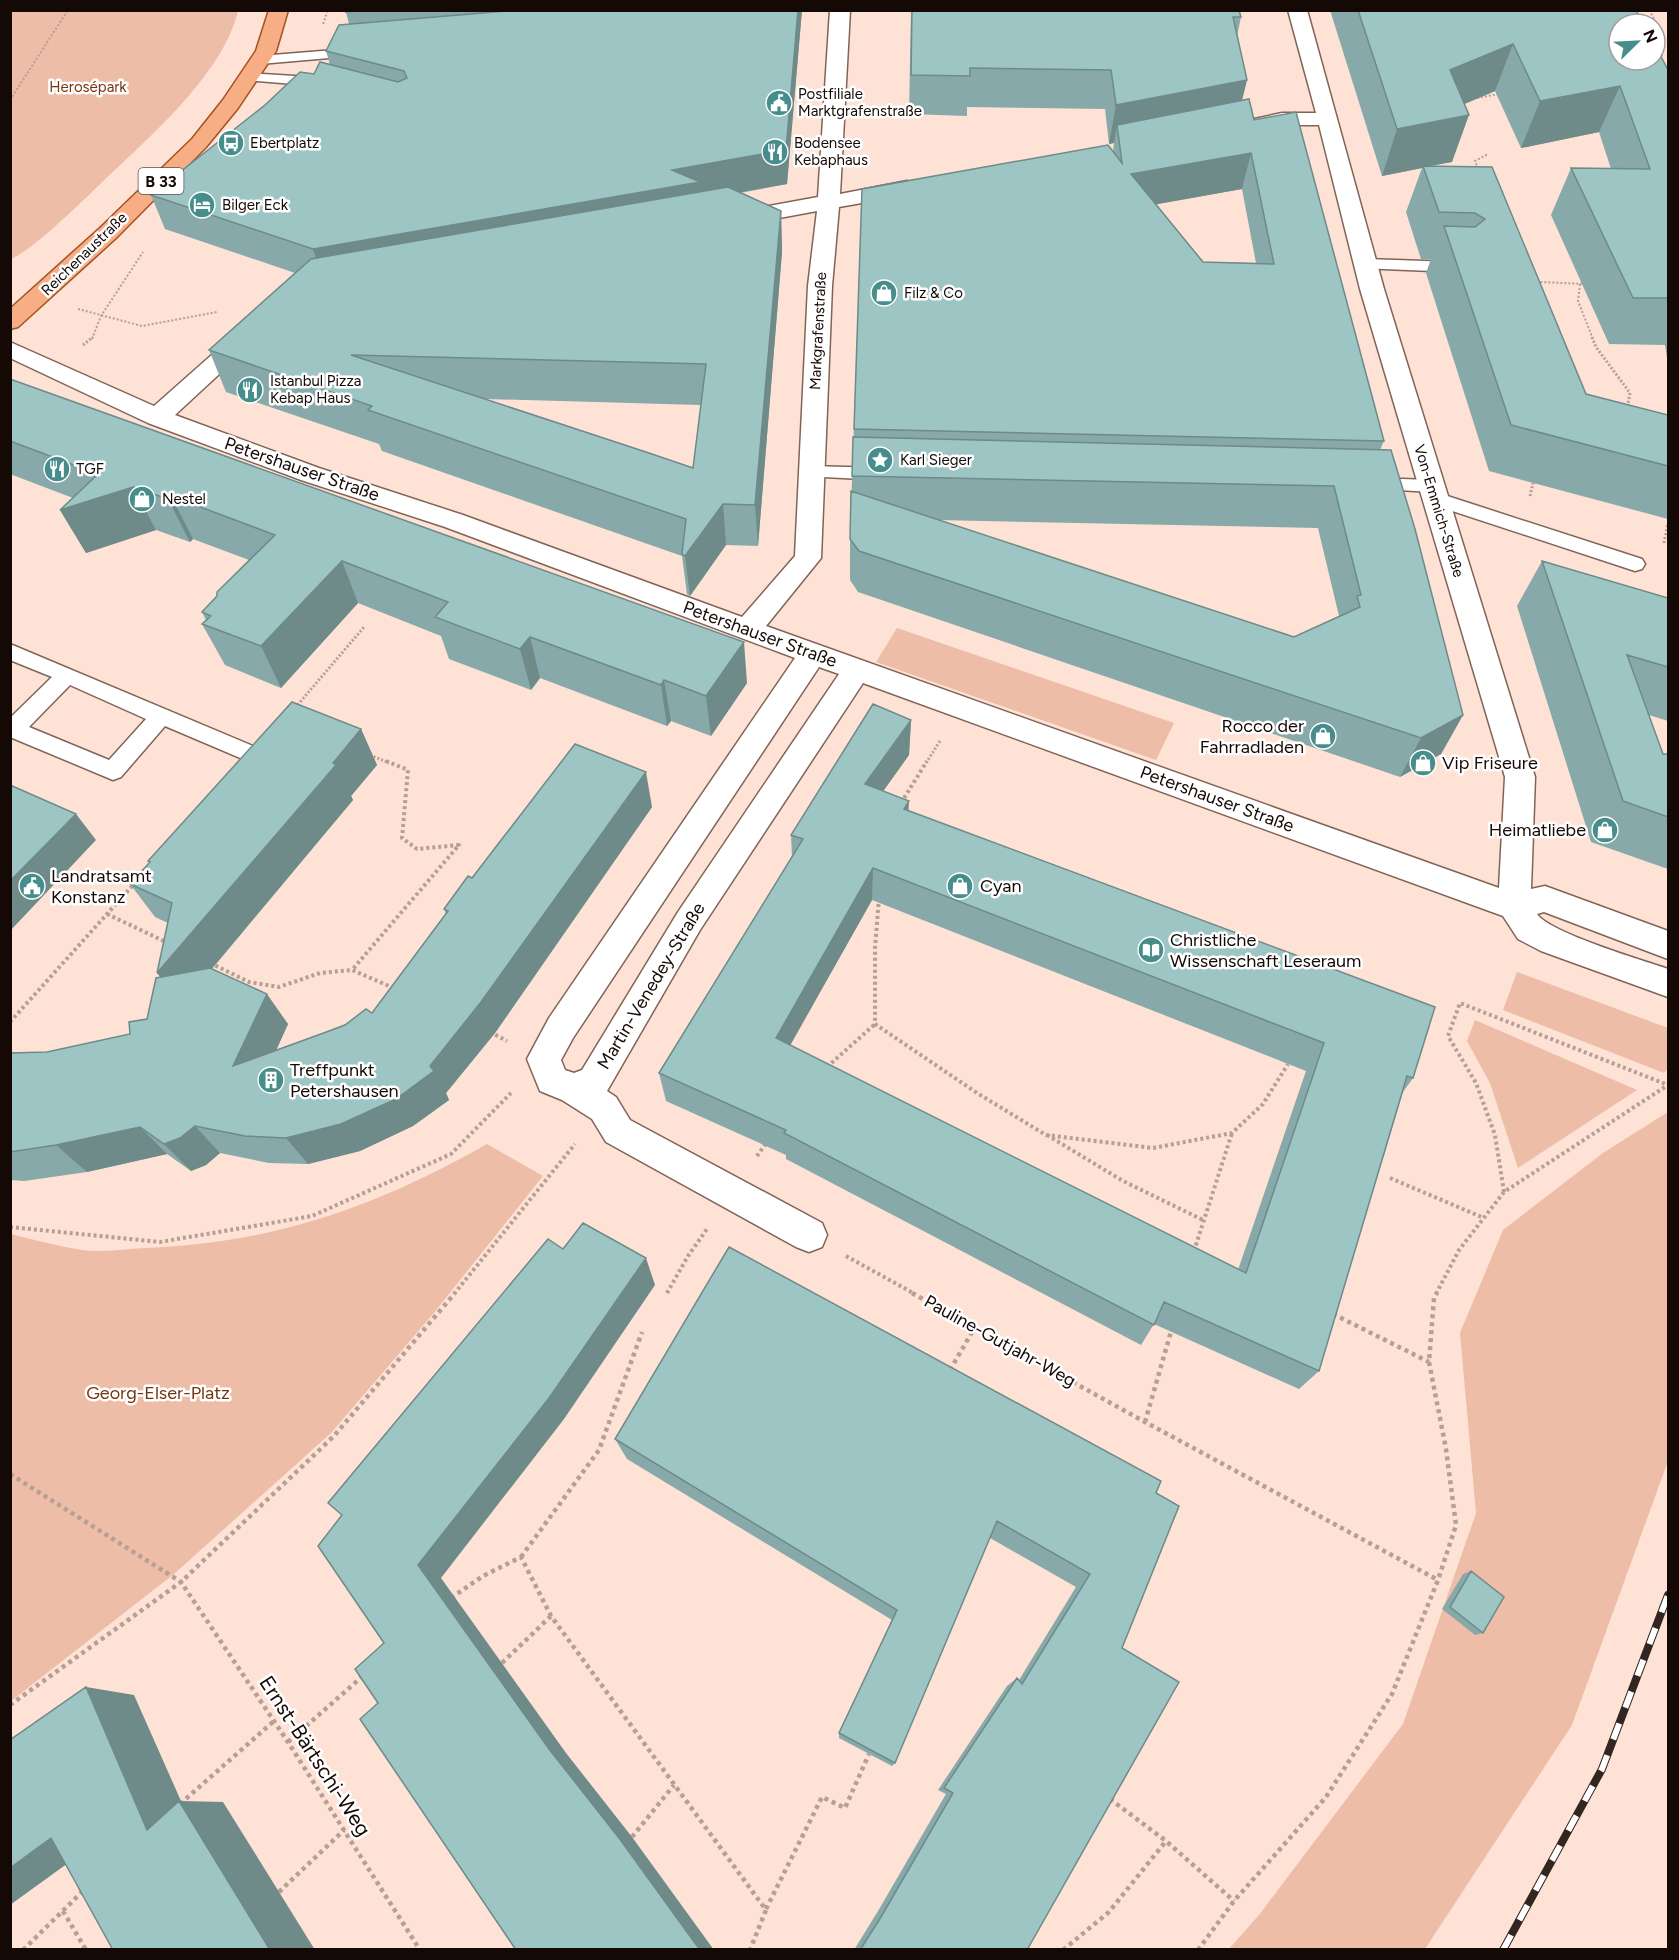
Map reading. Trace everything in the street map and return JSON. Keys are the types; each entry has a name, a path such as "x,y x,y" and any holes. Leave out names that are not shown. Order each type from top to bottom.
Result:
{"main road":[{"name":"Reichenaustraße","path":"10,322 108,233 200,143 266,51 279,10"}],"street":[{"name":"Markgrafenstraße","path":"747,630 808,558 810,472 840,10"},
{"name":"Von-Emmich-Straße","path":"1297,10 1365,264 1520,777 1514,907"},
{"path":"1236,128 1282,119 1328,119"},
{"path":"714,223 931,184"},
{"path":"157,417 262,322"},
{"name":"Petershauser Straße","path":"10,349 157,417 310,474 454,521 747,630 1514,907"},
{"path":"809,1235 618,1131 604,1108 574,1089 552,1080 544,1059 561,1028 813,654"},
{"name":"Martin-Venedey-Straße","path":"574,1089 594,1082 689,921 857,670"},
{"path":"1668,945 1545,899 1514,907 1529,929 1552,941 1668,983"}],"lane":[{"path":"254,69 377,50"},
{"path":"254,69 336,91"},
{"path":"1365,264 1456,267"},
{"path":"810,472 906,474"},
{"path":"1348,484 1433,492 1635,564"},
{"path":"10,651 252,755"},
{"path":"67,675 13,729 113,771 162,715"}],"path":[{"path":"10,100 68,10"},
{"path":"1478,98 1501,93"},
{"path":"1479,171 1475,161 1488,154"},
{"path":"1536,288 1540,282 1590,284"},
{"path":"1581,284 1578,301 1596,347 1630,393 1626,416"},
{"path":"101,316 142,326 222,312"},
{"path":"1664,545 1668,523"},
{"path":"252,755 364,627"},
{"path":"900,805 961,707"},
{"path":"352,970 459,845 417,849 402,838 408,770 367,753"},
{"path":"10,1022 139,878"},
{"path":"824,1070 875,1024 875,948 879,897"},
{"path":"107,914 174,946"},
{"path":"1322,977 1331,957"},
{"path":"202,959 249,982 279,987 320,973 352,970 401,991"},
{"path":"1504,1192 1495,1135 1476,1083 1448,1036 1460,1003 1668,1085"},
{"path":"875,1024 977,1093 1101,1171 1203,1220"},
{"path":"10,1227 160,1242 312,1216 452,1154 544,1059 480,1027"},
{"path":"1193,1253 1232,1133 1263,1104 1288,1064"},
{"path":"1198,1950 1234,1901 1326,1797 1392,1694 1438,1580 1456,1525 1446,1449 1429,1362 1434,1298 1459,1250 1504,1192 1668,1085"},
{"path":"10,1704 181,1582 334,1436 437,1315 604,1108"},
{"path":"734,1193 772,1133"},
{"path":"1046,1135 1153,1148 1232,1133"},
{"path":"1390,1178 1484,1218"},
{"name":"Pauline-Gutjahr-Weg","path":"809,1235 1145,1422 1438,1580"},
{"path":"667,1293 688,1256"},
{"path":"1324,1310 1429,1362"},
{"path":"1145,1422 1174,1321"},
{"path":"946,1377 975,1327"},
{"path":"445,1601 483,1576 521,1557 599,1450 642,1332"},
{"path":"10,1474 181,1582"},
{"path":"521,1557 551,1616 766,1910"},
{"name":"Ernst-Bärtschi-Weg","path":"181,1582 274,1720 420,1950"},
{"path":"502,1663 551,1616"},
{"path":"288,1742 366,1673"},
{"path":"177,1807 274,1720"},
{"path":"750,1950 793,1851 822,1797 845,1808 869,1754"},
{"path":"632,1837 674,1785"},
{"path":"1101,1791 1125,1812 1166,1841 1234,1901"},
{"path":"279,1892 344,1830"},
{"path":"1063,1950 1109,1912 1166,1841"},
{"path":"23,1950 89,1885"},
{"path":"63,1911 86,1950"}],"green space":[{"name":"Herosépark","path":"11,10 238,11 229,36 215,61 177,109 64,218 30,247 11,259"},
{"path":"897,628 1174,723 1156,760 876,662"},
{"path":"1517,972 1668,1028 1668,1069 1664,1073 1503,1010"},
{"path":"1475,1020 1637,1090 1518,1168 1490,1083 1467,1041"},
{"path":"1668,1112 1668,1461 1572,1725 1425,1949 1228,1950 1259,1915 1403,1724 1476,1513 1460,1333 1503,1230 1603,1153"},
{"name":"Georg-Elser-Platz","path":"487,1144 543,1176 433,1314 331,1433 174,1574 11,1701 11,1234 64,1247 97,1251 193,1245 281,1230 323,1218 405,1186"}],"building":[{"path":"347,10 371,10 346,12"},
{"path":"519,10 798,10 786,150 672,170 700,182 313,249 151,195 265,105 300,72 314,74 320,62 398,82 407,78 404,71 326,51 339,25"},
{"path":"912,10 1239,10 1241,17 1233,17 1247,80 1116,105 1111,70 970,68 970,76 911,75"},
{"path":"1358,10 1636,10 1637,12 1607,12 1607,72 1667,72 1667,68 1668,70 1668,298 1633,298 1571,168 1650,169 1620,86 1540,101 1513,44 1450,70 1469,115 1397,129"},
{"path":"1249,99 1254,120 1296,112 1384,441 854,429 862,189 1108,145 1122,163 1117,125","holes":["1251,153 1274,264 1203,262 1131,174"]},
{"path":"1423,166 1492,167 1586,394 1668,415 1668,466 1511,425 1444,226 1475,227 1485,219 1475,213 1439,212"},
{"path":"728,187 781,211 755,505 723,504 685,556 682,554 686,519 368,410 372,406 209,350 311,259","holes":["351,355 706,364 693,468"]},
{"path":"10,379 744,642 706,696 664,680 661,685 530,637 520,649 435,617 448,602 342,561 261,646 202,624 211,616 202,612 217,596 217,592 275,535 171,496 168,499 133,487 60,510 98,474 10,441"},
{"path":"853,437 1391,450 1415,529 1463,715 1421,738 859,551 850,539 851,491 1294,637 1360,607 1357,596 1361,595 1334,486 852,476"},
{"path":"1542,561 1668,598 1668,667 1627,655 1663,754 1668,754 1668,817 1623,801"},
{"path":"292,702 361,729 333,763 336,765 157,973 172,903 130,884 150,862 148,861"},
{"path":"873,704 911,720 865,784 909,801 904,809 1435,1007 1413,1078 1407,1076 1319,1371 1164,1302 1154,1325 784,1133 786,1130 659,1073 803,839 791,835","holes":["873,868 1324,1043 1246,1273 776,1038"]},
{"path":"575,744 646,772 481,1002 430,1066 434,1071 396,1099 341,1124 286,1138 245,1136 195,1126 180,1138 164,1144 140,1127 56,1145 10,1152 10,1053 47,1052 130,1034 129,1022 147,1019 156,978 210,968 267,994 233,1066 345,1025 366,1009 372,1013 448,911 444,909 468,876 472,878"},
{"path":"10,785 76,814 10,881"},
{"path":"583,1223 646,1258 549,1398 418,1565 549,1749 619,1838 700,1950 516,1950 360,1719 378,1703 355,1669 384,1643 318,1546 342,1515 328,1503 548,1239 563,1249"},
{"path":"729,1247 1161,1481 1156,1493 1179,1506 1122,1648 1179,1682 1027,1950 860,1950 953,1793 944,1788 1017,1678 1022,1684 1090,1574 997,1521 895,1763 839,1733 897,1610 615,1439"},
{"path":"1471,1571 1504,1597 1483,1633 1450,1607"},
{"path":"86,1687 147,1830 179,1801 270,1950 113,1950 51,1838 10,1868 10,1740"}],"railway":[{"path":"1503,1950 1602,1769 1668,1595"}],"place":[{"name":"Postfiliale Marktgrafenstraße","path":"779,103"},
{"name":"Ebertplatz","path":"231,143"},
{"name":"Bodensee Kebaphaus","path":"775,152"},
{"name":"Bilger Eck","path":"202,205"},
{"name":"Filz & Co","path":"884,293"},
{"name":"Istanbul Pizza Kebap Haus","path":"250,390"},
{"name":"Karl Sieger","path":"880,460"},
{"name":"TGF","path":"57,469"},
{"name":"Nestel","path":"142,499"},
{"name":"Rocco der Fahrradladen","path":"1323,736"},
{"name":"Vip Friseure","path":"1423,763"},
{"name":"Heimatliebe","path":"1605,830"},
{"name":"Landratsamt Konstanz","path":"32,886"},
{"name":"Cyan","path":"960,886"},
{"name":"Christliche Wissenschaft Leseraum","path":"1151,950"},
{"name":"Treffpunkt Petershausen","path":"271,1080"}]}
